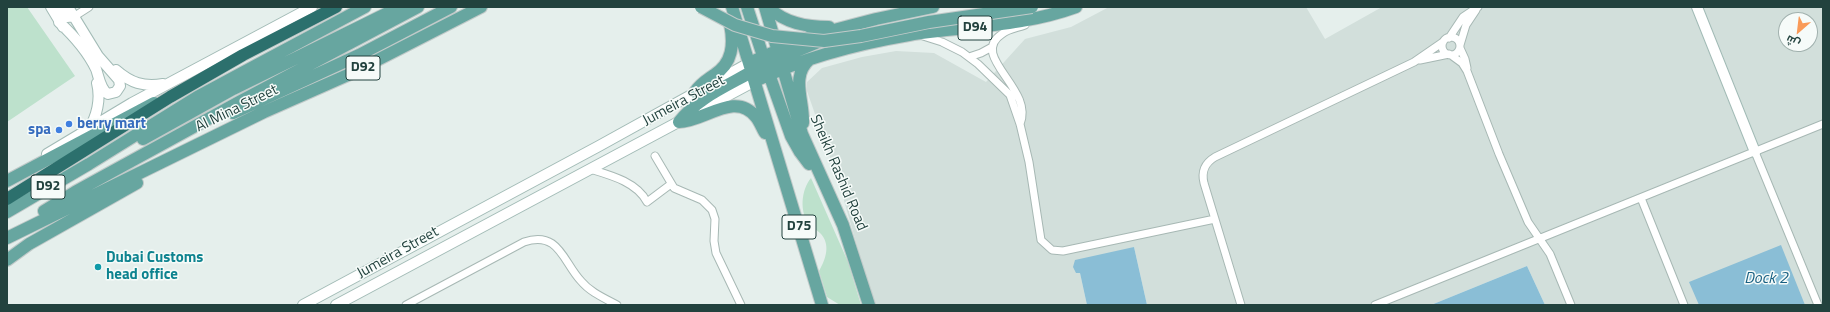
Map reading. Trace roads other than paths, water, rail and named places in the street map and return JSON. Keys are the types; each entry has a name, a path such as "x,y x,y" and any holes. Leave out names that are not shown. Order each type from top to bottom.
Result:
{"highway":[{"path":"7,199 170,97 243,55 336,7"}],"main road":[{"name":"Al Mina Street","path":"7,212 89,164 197,96 365,7"},
{"path":"89,164 129,146 233,89 400,7"},
{"path":"241,105 418,7"},
{"path":"7,237 75,192 184,132 241,105 359,55 451,7"},
{"name":"Al Mina Street","path":"7,237 71,205 243,124 264,112 350,74 481,7"},
{"path":"701,7 735,25 772,36 824,41 862,36 917,24 1032,7"},
{"path":"695,92 702,83 721,70 730,56 733,42 731,7"},
{"name":"Sheikh Rashid Road","path":"731,7 766,65 802,134 850,243 869,305"},
{"path":"747,7 766,65 795,144 805,159 818,172"},
{"path":"766,7 782,18 799,24 826,27 848,26 933,7"},
{"name":"Sheikh Rashid Road","path":"766,7 766,65 776,149 822,305"},
{"name":"Jumeira Street","path":"766,65 810,59 908,35 1011,24 1076,7"},
{"path":"679,122 690,109 704,99 766,65 831,36 848,26"},
{"path":"802,134 803,117 798,82 803,67 810,59"},
{"path":"8,181 134,112 170,97"},
{"path":"679,122 697,119 726,106 740,106 755,116 776,149"},
{"path":"7,260 29,244 112,196 214,144 243,124"}],"street":[{"path":"51,7 59,22 91,68 98,86 98,103 88,130"},
{"path":"59,7 67,17 75,16 89,7"},
{"path":"59,22 84,49 96,69 104,91 108,94 114,94 119,88 119,80 101,60 68,7"},
{"path":"8,181 38,159 132,103 312,7"},
{"path":"1467,70 1459,60 1442,48 1463,17 1478,7"},
{"path":"1414,62 1457,53 1466,25 1478,7"},
{"path":"1698,7 1755,152 1818,305"},
{"path":"1020,124 1022,113 1019,98 1012,84 994,62 992,47 1002,33 1030,23 1040,17"},
{"path":"908,35 924,36 942,42 969,57 1010,95 1020,124 1029,162 1040,234 1044,244 1052,250 1063,251 1215,219"},
{"path":"1241,305 1203,178 1204,168 1211,160 1414,62 1446,40 1457,40 1499,154 1528,222 1550,254 1571,305"},
{"path":"90,42 115,69 130,81 146,85 169,84"},
{"path":"969,57 992,47"},
{"name":"Jumeira Street","path":"303,305 592,150 695,92 766,65"},
{"name":"Jumeira Street","path":"336,305 679,122"},
{"path":"1375,305 1823,124"},
{"path":"655,156 670,184 679,191 702,200 712,210 715,219 714,241 716,254 741,305"},
{"path":"590,169 616,178 633,187 645,197 647,202 670,184"},
{"path":"1641,198 1684,305"},
{"path":"406,305 524,242 538,240 548,242 556,246 585,286 616,305"}],"water":[{"name":"Dock 2","path":"1781,245 1805,305 1699,305 1689,282"},
{"path":"1134,247 1147,305 1087,305 1080,273 1076,273 1073,267 1075,260"},
{"path":"1527,266 1545,305 1431,305"}],"place":[{"name":"berry mart","path":"69,124"},
{"name":"spa","path":"59,130"},
{"name":"Dubai Customs head office","path":"98,267"}]}
